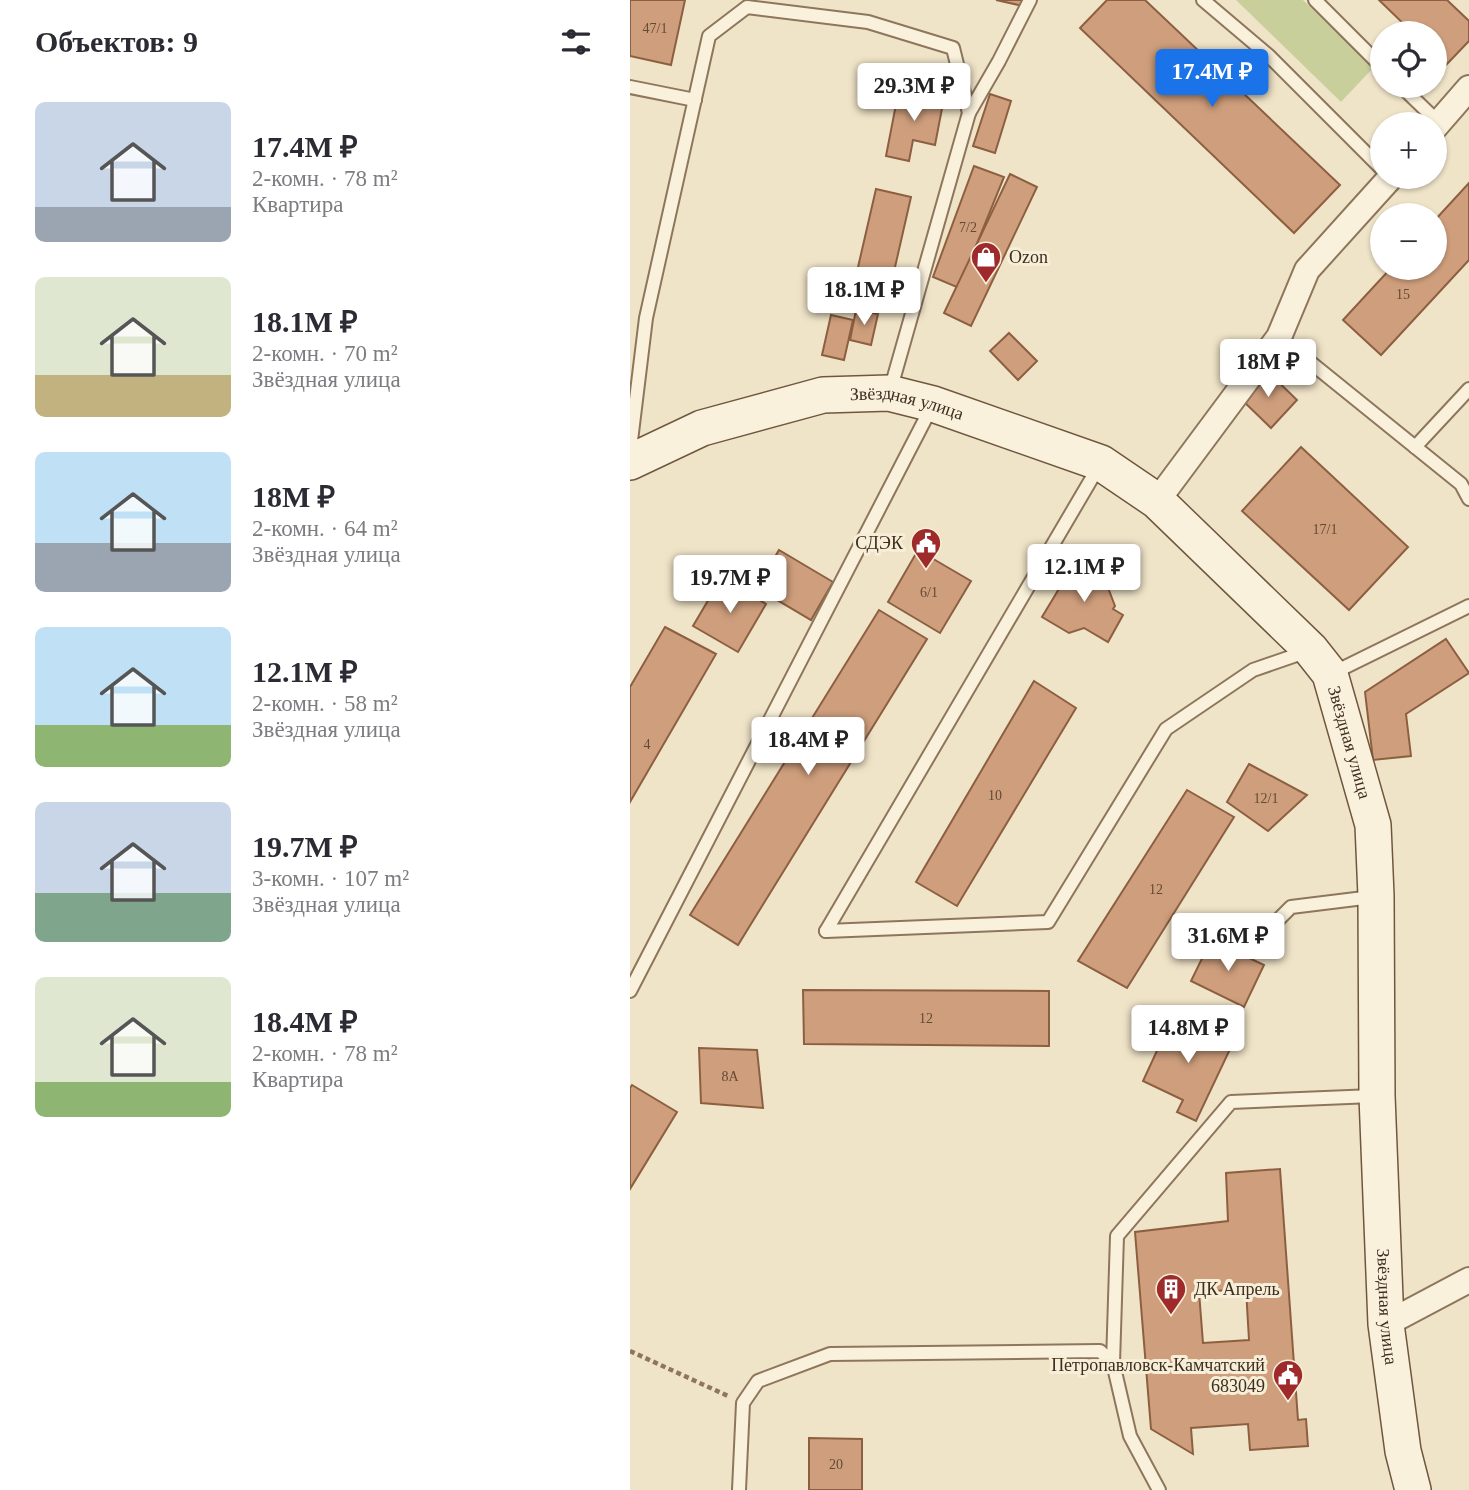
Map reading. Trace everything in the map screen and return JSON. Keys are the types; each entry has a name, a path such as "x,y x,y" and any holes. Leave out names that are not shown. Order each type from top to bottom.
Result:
{"street":[{"path":"1447,113 1469,88"},
{"path":"1157,501 1279,337 1307,270 1380,189"},
{"name":"Звёздная улица","path":"630,462 702,428 823,395 889,393 933,404 1101,463 1157,501 1321,662 1373,825 1377,1096 1387,1324 1408,1489"},
{"path":"1387,1324 1469,1280"}],"lane":[{"path":"889,393 969,113 1030,0"},
{"path":"1203,0 1268,55 1370,157"},
{"path":"1315,0 1370,55"},
{"path":"630,449 646,318 709,36 747,7 868,22 953,48 969,113"},
{"path":"630,87 695,100"},
{"path":"1412,98 1425,112"},
{"path":"1279,337 1461,484 1469,499"},
{"path":"1415,447 1469,388"},
{"path":"630,991 933,404"},
{"path":"1101,463 826,931 1048,922 1166,729 1253,670 1321,662 1469,606"},
{"path":"1254,944 1291,906 1376,896"},
{"path":"1158,1490 1130,1436 1113,1363 1118,1236 1231,1102 1377,1096"},
{"path":"739,1490 743,1403 758,1381 830,1353 1100,1352 1113,1363"}],"path":[{"path":"630,1352 743,1403"}],"green space":[{"path":"1236,0 1303,0 1370,65 1370,71 1341,102"}],"building":[{"path":"630,0 685,0 671,65 630,56"},
{"path":"996,0 1024,0 1023,6"},
{"path":"1107,0 1145,0 1340,185 1294,233 1080,28"},
{"path":"1379,0 1447,0 1469,21 1469,41 1447,64 1447,21 1401,21"},
{"path":"899,89 944,98 935,145 913,140 909,161 886,156"},
{"path":"990,94 1011,101 995,153 973,146"},
{"path":"974,166 1004,177 959,288 933,277"},
{"path":"1010,174 1037,187 971,326 944,313"},
{"path":"1469,183 1469,260 1381,355 1343,320 1380,280 1447,280 1447,207"},
{"path":"876,189 911,197 885,311 850,302"},
{"path":"856,310 878,314 871,345 850,340"},
{"path":"831,315 853,320 844,360 822,355"},
{"path":"1009,333 1037,361 1018,380 990,351"},
{"path":"1266,370 1297,400 1271,428 1239,397"},
{"path":"1301,447 1408,547 1349,610 1242,511"},
{"path":"779,550 833,582 811,620 757,588"},
{"path":"918,550 971,581 940,633 888,602"},
{"path":"1077,559 1111,581 1107,585 1115,606 1113,609 1123,615 1108,642 1084,628 1069,633 1042,617"},
{"path":"722,577 766,604 738,652 693,626"},
{"path":"879,610 927,639 738,945 690,915"},
{"path":"665,627 716,654 630,802 630,687"},
{"path":"1446,639 1469,673 1406,714 1411,756 1373,760 1365,692"},
{"path":"1034,681 1076,708 957,906 916,882"},
{"path":"1249,764 1307,795 1268,831 1227,802"},
{"path":"1187,790 1234,817 1127,988 1078,961"},
{"path":"1211,940 1264,965 1244,1007 1191,981"},
{"path":"803,990 1049,991 1049,1046 804,1044"},
{"path":"1173,1016 1232,1045 1196,1121 1177,1112 1183,1100 1143,1081"},
{"path":"699,1048 757,1050 763,1108 701,1103"},
{"path":"632,1085 677,1112 630,1189 630,1088"},
{"name":"ДК Апрель","path":"1280,1169 1298,1420 1306,1419 1308,1446 1250,1450 1248,1424 1191,1428 1193,1454 1151,1429 1135,1232 1228,1221 1226,1173","holes":["1246,1289 1249,1340 1203,1343 1199,1292"]},
{"path":"809,1438 862,1439 862,1490 809,1490"}],"place":[{"name":"Ozon","path":"986,284"},
{"name":"СДЭК","path":"926,570"},
{"name":"ДК Апрель","path":"1171,1316"},
{"name":"Петропавловск-Камчатский 683049","path":"1288,1402"}]}
